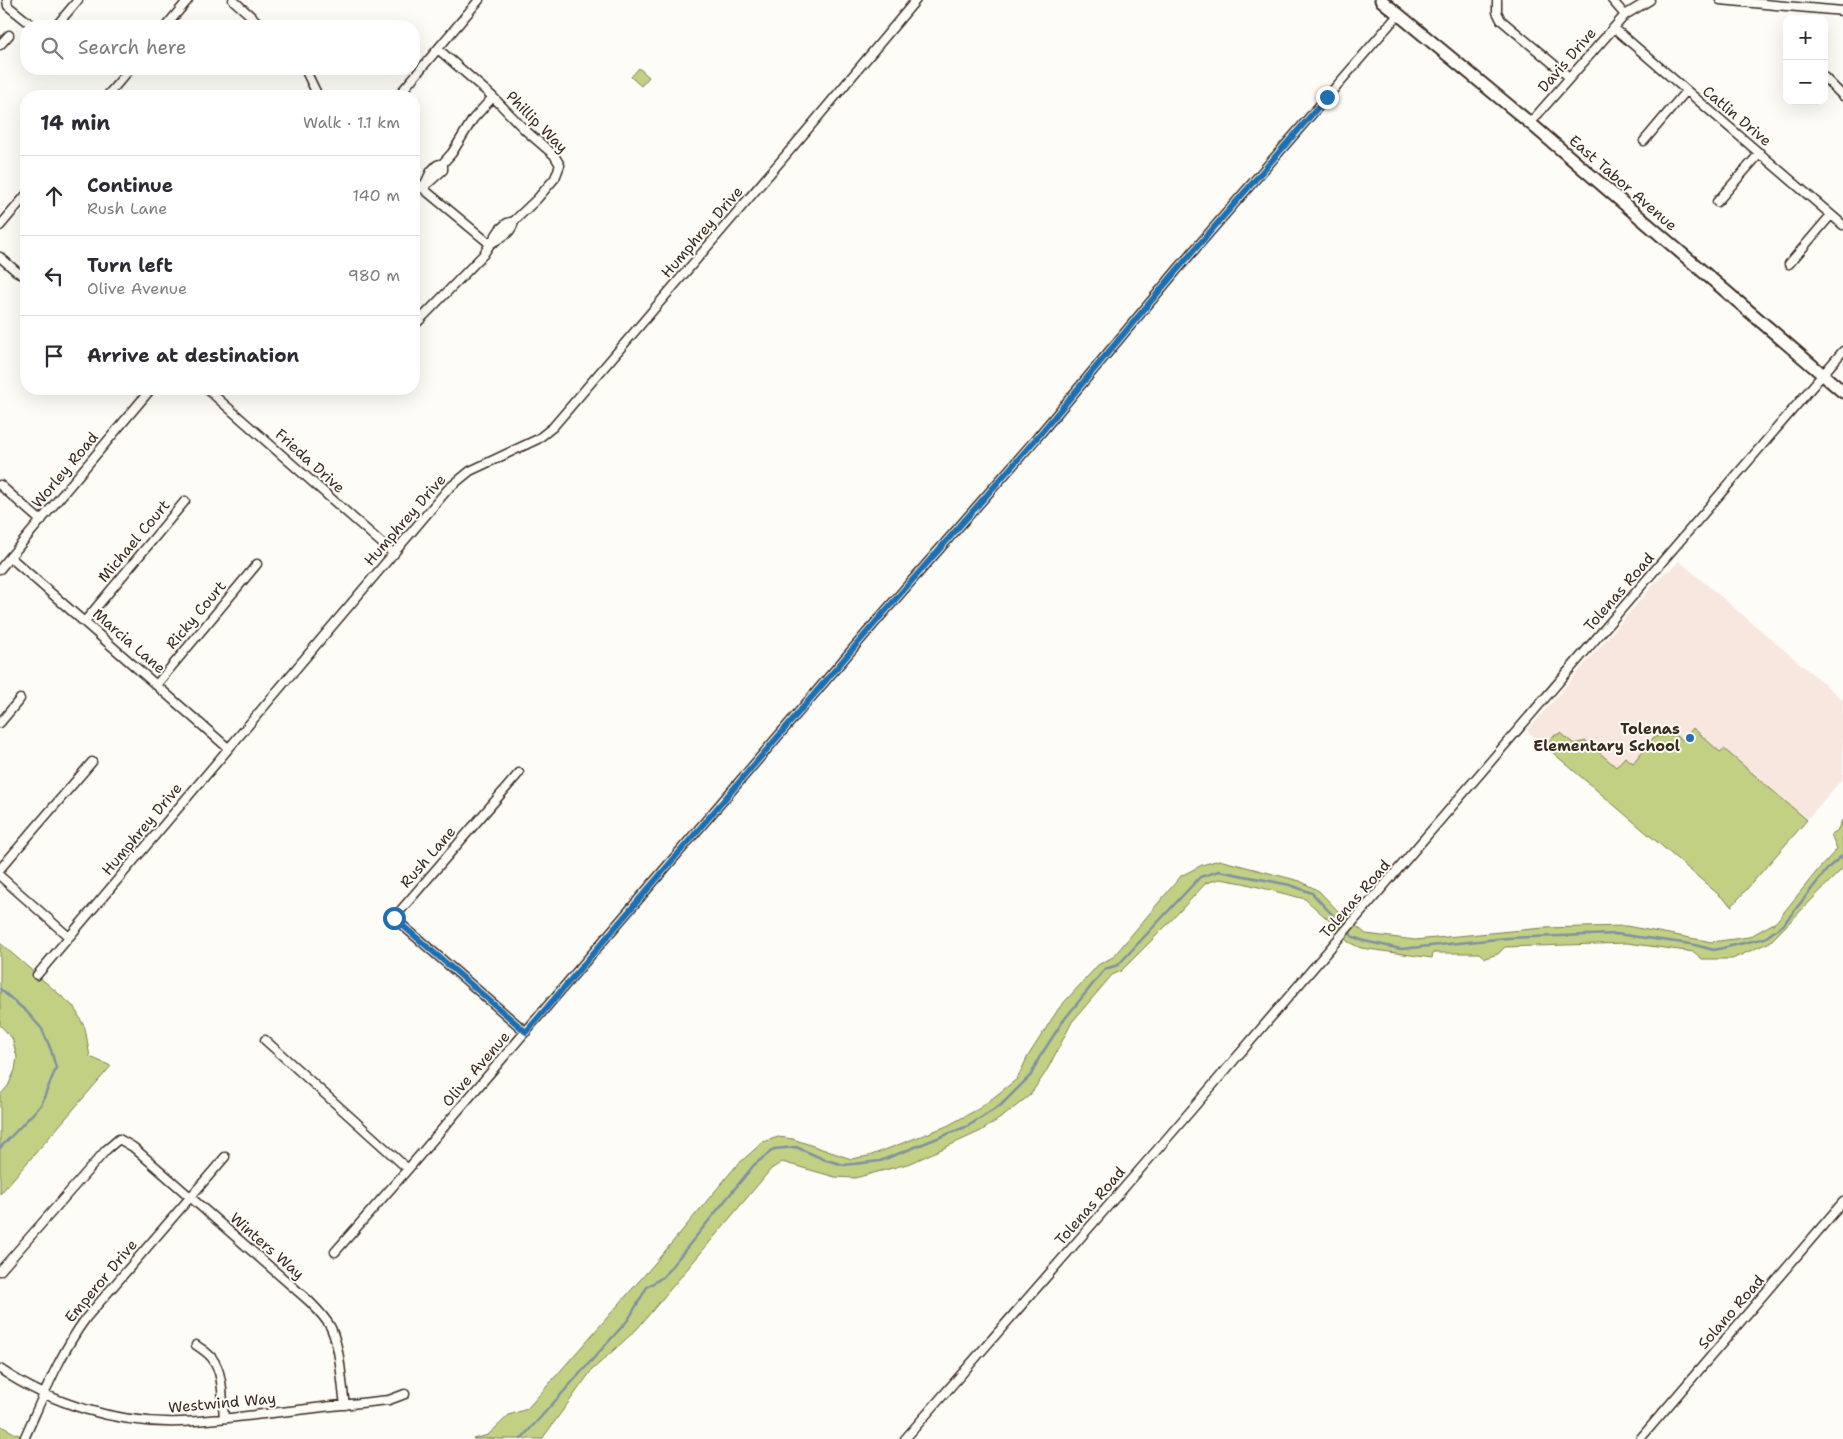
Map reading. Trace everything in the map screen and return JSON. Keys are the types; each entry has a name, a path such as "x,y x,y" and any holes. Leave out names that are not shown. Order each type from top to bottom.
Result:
{"main road":[{"name":"East Tabor Avenue","path":"1381,0 1530,123 1843,392"}],"street":[{"path":"7,0 8,6 26,20"},
{"path":"61,20 78,0"},
{"path":"171,20 188,0"},
{"path":"233,0 255,20"},
{"path":"420,70 480,0"},
{"name":"Humphrey Drive","path":"37,975 448,489 470,471 538,439 553,427 916,0"},
{"path":"1497,0 1497,12 1501,20 1569,77"},
{"path":"1612,0 1625,16"},
{"name":"Davis Drive","path":"1530,123 1625,16 1650,0"},
{"path":"1720,0 1811,13 1843,11"},
{"name":"Olive Avenue","path":"334,1252 526,1032 880,617 1035,440 1177,270 1398,15"},
{"name":"Catlin Drive","path":"1614,28 1843,225"},
{"path":"0,45 9,35"},
{"name":"Phillip Way","path":"420,320 483,255 500,229 507,223 514,221 536,199 555,178 560,166 554,155 525,130 493,97 438,49"},
{"path":"112,90 125,75"},
{"path":"308,75 315,90"},
{"path":"403,90 416,75"},
{"path":"1828,81 1843,96"},
{"path":"1644,141 1686,91"},
{"path":"490,244 422,188 436,164 443,163 452,153 473,120 493,97"},
{"path":"1717,202 1760,153"},
{"path":"0,226 20,202"},
{"path":"1789,264 1831,215"},
{"path":"0,257 20,273"},
{"name":"Tolenas Road","path":"905,1439 1748,464 1843,351"},
{"name":"Worley Road","path":"0,569 144,395"},
{"name":"Frieda Drive","path":"214,395 394,554"},
{"path":"0,485 41,521"},
{"name":"Michael Court","path":"85,621 185,501"},
{"name":"Marcia Lane","path":"10,557 228,748"},
{"name":"Ricky Court","path":"157,684 257,564"},
{"path":"0,723 20,699"},
{"path":"0,869 92,762"},
{"name":"Rush Lane","path":"519,773 394,918 526,1032"},
{"path":"0,876 70,937"},
{"path":"264,1040 408,1169"},
{"name":"Winters Way","path":"0,1271 106,1150 120,1139 133,1147 302,1295 322,1315 330,1327 336,1344 345,1405"},
{"name":"Emperor Drive","path":"24,1438 60,1359 86,1318 225,1157"},
{"name":"Solano Road","path":"1640,1439 1843,1202"},
{"path":"196,1345 211,1356 217,1366 220,1376 224,1418"},
{"name":"Westwind Way","path":"0,1368 44,1393 72,1404 100,1413 145,1421 180,1422 224,1418 389,1400 405,1394"}],"shaded area":[{"name":"Tolenas Elementary School","path":"1679,561 1843,700 1843,778 1732,906 1527,731 1662,575 1671,570"}],"green space":[{"path":"639,68 649,77 641,86 631,77"},
{"path":"1693,728 1720,752 1724,749 1807,820 1732,906 1545,746 1553,736 1561,733 1574,744 1586,741 1616,767 1625,757 1633,763 1654,737 1674,735 1683,740"},
{"path":"1842,820 1843,868 1770,942 1732,959 1702,959 1694,952 1627,943 1505,947 1498,954 1485,958 1479,953 1433,953 1432,958 1361,948 1348,942 1333,924 1305,899 1220,879 1206,883 1121,971 1112,975 1072,1022 1046,1072 1030,1095 1005,1115 981,1131 911,1163 855,1178 835,1177 782,1162 771,1169 637,1329 592,1370 542,1439 473,1439 488,1435 509,1415 527,1409 655,1263 736,1166 763,1142 778,1137 793,1139 851,1159 869,1156 947,1126 980,1108 1017,1079 1028,1056 1059,1008 1098,965 1113,957 1181,876 1202,865 1219,860 1300,881 1319,891 1339,912 1366,934 1415,940 1543,928 1626,926 1712,942 1749,937 1776,922 1837,849 1831,834 1837,831"},
{"path":"0,943 74,1007 85,1028 90,1057 111,1066 0,1194 0,1095 8,1086 15,1070 17,1057 12,1038 0,1025"},
{"path":"0,1425 14,1433 29,1439 0,1439"}],"waterway":[{"path":"521,1439 628,1320 647,1287 663,1277 754,1165 774,1149 796,1147 823,1159 844,1165 880,1161 968,1126 1000,1106 1031,1075 1039,1058 1063,1021 1105,969 1118,965 1200,877 1219,871 1290,885 1312,893 1353,937 1401,949 1507,938 1616,934 1691,944 1714,950 1765,938 1783,925 1829,867 1843,855"},
{"path":"0,989 27,1012 42,1029 56,1068 41,1105 0,1148"}],"place":[{"name":"Tolenas Elementary School","path":"1690,738"}],"route":[{"path":"394,918 526,1032 1327,97"}]}
